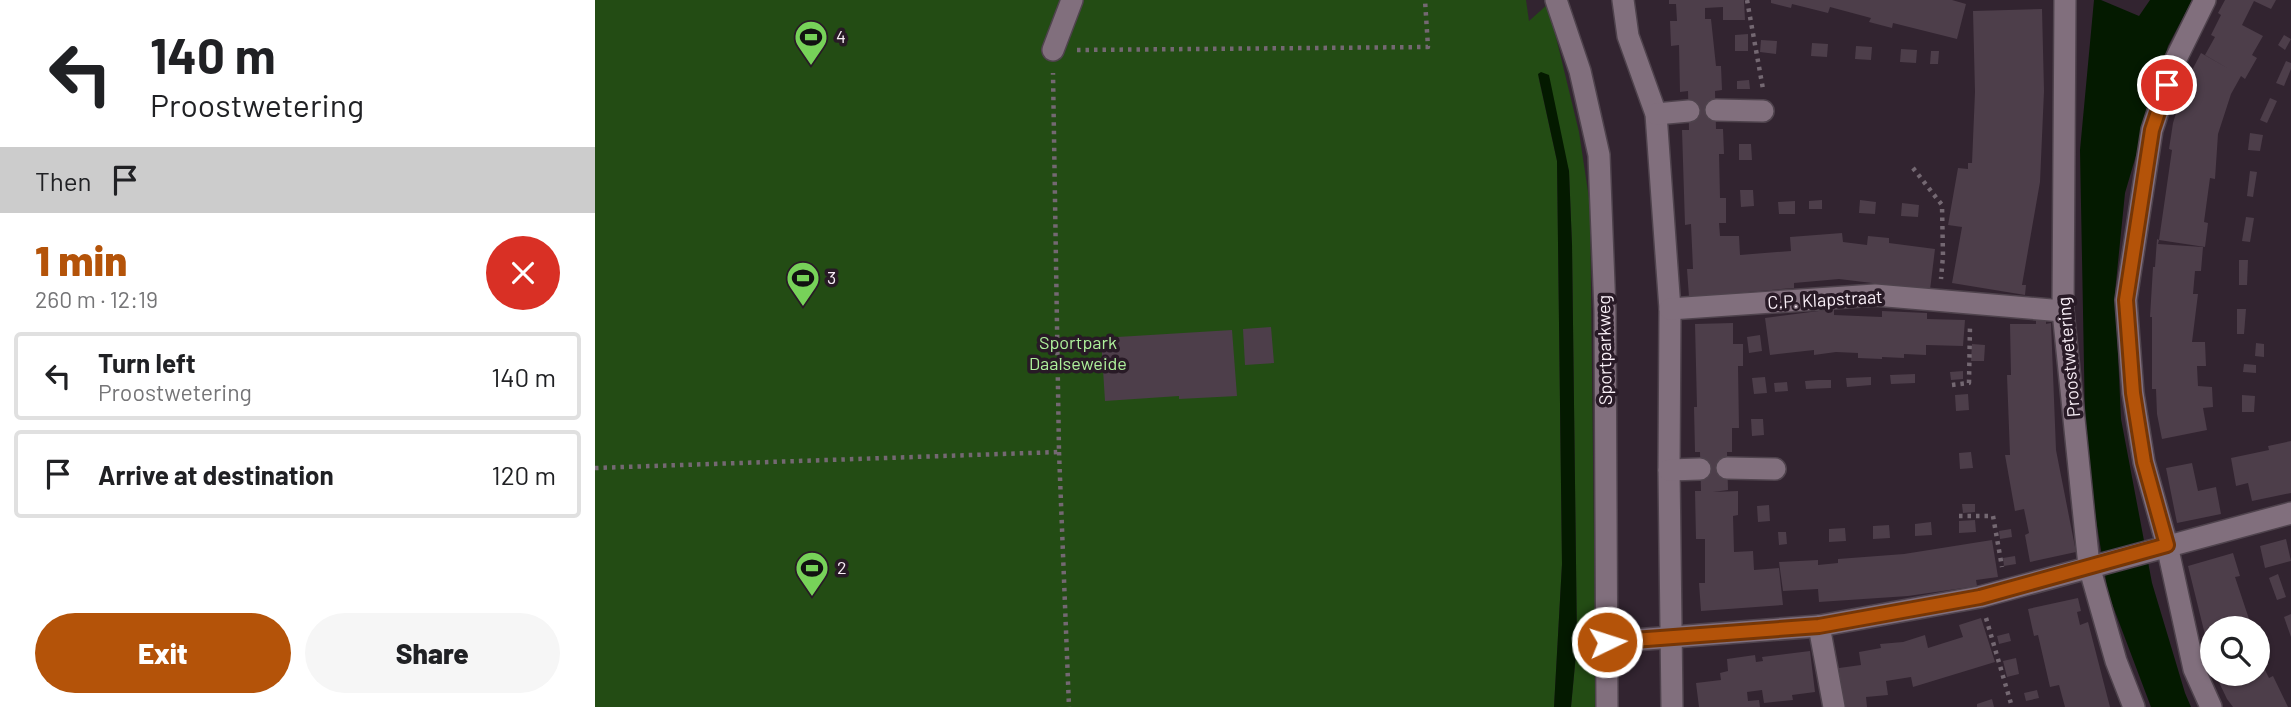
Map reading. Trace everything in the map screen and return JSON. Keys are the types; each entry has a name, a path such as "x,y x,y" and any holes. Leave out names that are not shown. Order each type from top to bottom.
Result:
{"street":[{"path":"1053,50 1072,0"},
{"name":"Sportparkweg","path":"1556,0 1580,71 1599,155 1605,311 1607,707"},
{"path":"1623,0 1628,36 1656,114 1670,309 1672,707"},
{"name":"Proostwetering","path":"2065,0 2063,311 2094,565 2116,661 2134,707"},
{"path":"2205,0 2174,63 2152,130 2126,300 2133,393 2144,462 2162,547 2194,669 2211,707"},
{"path":"1716,110 1764,103"},
{"path":"1656,114 1689,111"},
{"name":"C.P. Klapstraat","path":"1670,309 1875,295 2063,311"},
{"path":"1727,468 1775,469"},
{"path":"1669,470 1700,469"},
{"path":"1607,642 1819,626 1980,597 2291,513"},
{"path":"1819,626 1834,707"}],"path":[{"path":"1069,707 1059,452 1053,50 1428,47 1425,0"},
{"path":"1747,0 1764,103"},
{"path":"1913,168 1942,205 1943,256 1939,300"},
{"path":"1952,385 1969,383 1970,303"},
{"path":"595,468 1059,452"},
{"path":"1959,516 1993,516 2006,590"},
{"path":"1980,597 2012,707"}],"green space":[{"name":"Sportpark Daalseweide","path":"595,0 1526,0 1529,21 1548,4 1579,132 1590,205 1596,707 1571,707 1577,643 1569,171 1538,75 1557,161 1562,564 1554,707 595,707"}],"shaded area":[{"path":"2094,0 2101,0 2139,16 2150,0 2192,0 2168,46 2125,193 2115,292 2121,419 2152,583 2191,707 2151,707 2108,593 2095,513 2085,419 2080,150"},
{"path":"1541,72 1549,75 1569,171 1577,643 1571,707 1554,707 1562,564 1557,161 1538,74"}],"building":[{"path":"1669,0 1744,0 1745,20 1723,20 1723,7 1705,8 1705,19 1711,19 1716,66 1721,66 1722,90 1715,91 1716,129 1723,129 1724,154 1719,154 1720,198 1726,198 1726,223 1719,223 1720,236 1739,236 1740,255 1791,251 1790,237 1842,233 1843,242 1867,245 1868,236 1889,238 1889,243 1935,249 1930,290 1839,279 1794,283 1794,288 1689,297 1687,269 1693,269 1691,224 1685,225 1682,130 1689,130 1688,91 1680,92 1679,45 1671,46 1670,21 1677,21 1676,4 1669,4"},
{"path":"1771,0 1952,0 1966,4 1957,39 1893,23 1892,28 1869,22 1871,18 1830,7 1828,13 1792,4 1791,8 1771,3"},
{"path":"2225,0 2276,0 2271,9 2254,1 2242,25 2263,36 2252,55 2257,58 2245,79 2241,76 2231,94 2218,134 2215,179 2210,178 2204,222 2208,223 2205,247 2159,240 2172,150 2169,149 2173,123 2189,76 2201,53 2229,69 2205,55 2215,37 2211,35 2221,15 2218,13"},
{"path":"2042,9 2044,91 2040,182 2022,285 2026,285 2025,295 1952,283 1962,227 1948,225 1958,168 1968,169 1968,163 1972,163 1975,92 1973,11"},
{"path":"1748,34 1748,51 1735,51 1735,35"},
{"path":"2284,35 2291,39 2285,50 2278,45"},
{"path":"1761,40 1777,41 1776,54 1760,52"},
{"path":"1812,43 1828,44 1827,57 1811,56"},
{"path":"1856,46 1872,47 1871,60 1855,59"},
{"path":"1901,49 1917,50 1916,63 1900,62"},
{"path":"1931,51 1939,51 1938,64 1930,64"},
{"path":"2286,61 2291,63 2291,69 2284,86 2276,83"},
{"path":"1749,80 1750,89 1737,89 1737,81"},
{"path":"2270,98 2277,101 2267,123 2260,120"},
{"path":"2250,133 2263,135 2260,151 2248,150"},
{"path":"1739,144 1751,144 1752,160 1739,160"},
{"path":"2250,171 2257,172 2253,197 2247,196"},
{"path":"1740,190 1753,190 1754,206 1741,207"},
{"path":"1822,200 1822,209 1809,209 1809,201"},
{"path":"1860,200 1876,202 1875,214 1859,213"},
{"path":"1795,201 1795,214 1779,214 1778,202"},
{"path":"1902,203 1919,205 1918,217 1901,216"},
{"path":"2246,217 2254,218 2250,242 2242,241"},
{"path":"2157,239 2158,244 2203,247 2201,271 2195,271 2193,294 2198,294 2192,342 2205,342 2206,366 2197,366 2198,386 2212,387 2213,407 2203,408 2207,430 2162,439 2156,389 2152,389 2150,317 2153,267"},
{"path":"2239,260 2248,260 2247,285 2239,285"},
{"path":"1834,309 1834,315 1882,317 1882,311 1927,313 1927,319 1965,320 1963,346 1926,345 1926,355 1904,354 1904,358 1858,358 1858,353 1836,352 1814,355 1814,350 1770,355 1765,318"},
{"path":"2237,309 2246,309 2244,334 2237,334"},
{"path":"2036,320 2051,323 2056,450 2076,552 2030,562 2025,535 2029,533 2024,509 2015,511 2005,455 2010,455 2007,375 2011,375 2010,324 2036,324"},
{"path":"1733,323 1733,344 1743,344 1743,366 1738,366 1739,428 1732,428 1732,452 1727,452 1728,490 1713,492 1738,491 1738,515 1733,516 1734,552 1753,551 1754,570 1779,568 1783,605 1701,611 1699,583 1705,583 1705,539 1696,539 1695,491 1701,491 1700,452 1695,452 1695,324"},
{"path":"1271,327 1274,363 1245,365 1243,329"},
{"path":"1232,330 1237,396 1179,399 1179,396 1105,401 1101,338"},
{"path":"1760,335 1762,351 1749,353 1747,337"},
{"path":"2256,343 2264,344 2264,357 2255,356"},
{"path":"1972,344 1985,345 1984,361 1971,361"},
{"path":"2244,364 2256,365 2256,373 2243,372"},
{"path":"1963,371 1963,379 1951,380 1950,372"},
{"path":"1915,374 1915,383 1891,384 1890,375"},
{"path":"1765,377 1767,393 1754,394 1752,378"},
{"path":"1871,377 1871,385 1847,387 1846,378"},
{"path":"1831,380 1831,388 1806,389 1805,381"},
{"path":"1787,382 1788,391 1775,392 1774,383"},
{"path":"1968,394 1969,410 1956,411 1955,395"},
{"path":"2242,395 2255,396 2254,412 2242,412"},
{"path":"1751,419 1763,419 1764,435 1752,436"},
{"path":"2291,441 2291,493 2252,501 2248,483 2236,486 2231,458 2269,450 2268,446"},
{"path":"1971,452 1973,468 1960,469 1959,453"},
{"path":"2192,463 2198,491 2216,487 2221,514 2177,523 2166,468"},
{"path":"1962,504 1975,504 1975,512 1963,513"},
{"path":"1769,505 1770,521 1758,522 1757,506"},
{"path":"1975,520 1976,532 1959,533 1959,521"},
{"path":"1931,522 1932,535 1915,536 1915,524"},
{"path":"1889,525 1890,538 1873,539 1873,526"},
{"path":"1845,528 1846,541 1829,542 1829,529"},
{"path":"2011,529 2012,537 2000,539 1999,531"},
{"path":"1778,532 1786,532 1787,544 1779,545"},
{"path":"2286,539 2291,561 2265,568 2260,546"},
{"path":"1992,540 1998,577 1976,580 1977,586 1908,596 1819,602 1818,589 1783,591 1779,562 1818,560 1818,565 1838,563 1838,559 1904,554"},
{"path":"2233,553 2240,576 2235,577 2248,616 2200,616 2188,566"},
{"path":"2015,556 2016,564 2004,566 2003,558"},
{"path":"2278,574 2286,597 2277,600 2269,578"},
{"path":"2078,598 2080,625 2088,622 2110,707 2065,707 2059,685 2050,687 2038,635 2034,636 2028,609"},
{"path":"2291,614 2291,637 2284,617"},
{"path":"1981,618 1995,662 1913,687 1911,677 1886,681 1888,695 1866,697 1867,707 1843,707 1839,668 1861,665 1859,652 1881,648 1880,644 1903,642 1925,635 1928,648 1963,637 1959,625"},
{"path":"2009,633 2011,641 1999,644 1997,636"},
{"path":"1810,651 1815,692 1792,695 1793,700 1764,703 1762,690 1747,692 1748,701 1759,700 1760,707 1699,707 1696,683 1721,680 1720,673 1728,671 1727,659 1755,655 1756,662 1763,661 1762,657"},
{"path":"2016,658 2019,674 2007,677 2003,661"},
{"path":"2273,676 2288,707 2233,707 2221,686 2270,686 2270,678"},
{"path":"2037,690 2039,698 2026,701 2024,693"},
{"path":"1992,699 1994,707 1977,707 1977,704"}],"place":[{"name":"4","path":"811,67"},
{"name":"3","path":"803,308"},
{"name":"2","path":"812,598"}],"route":[{"path":"1607,642 1819,626 1980,597 2167,545 2144,462 2133,393 2126,300 2152,130 2167,85"}]}
